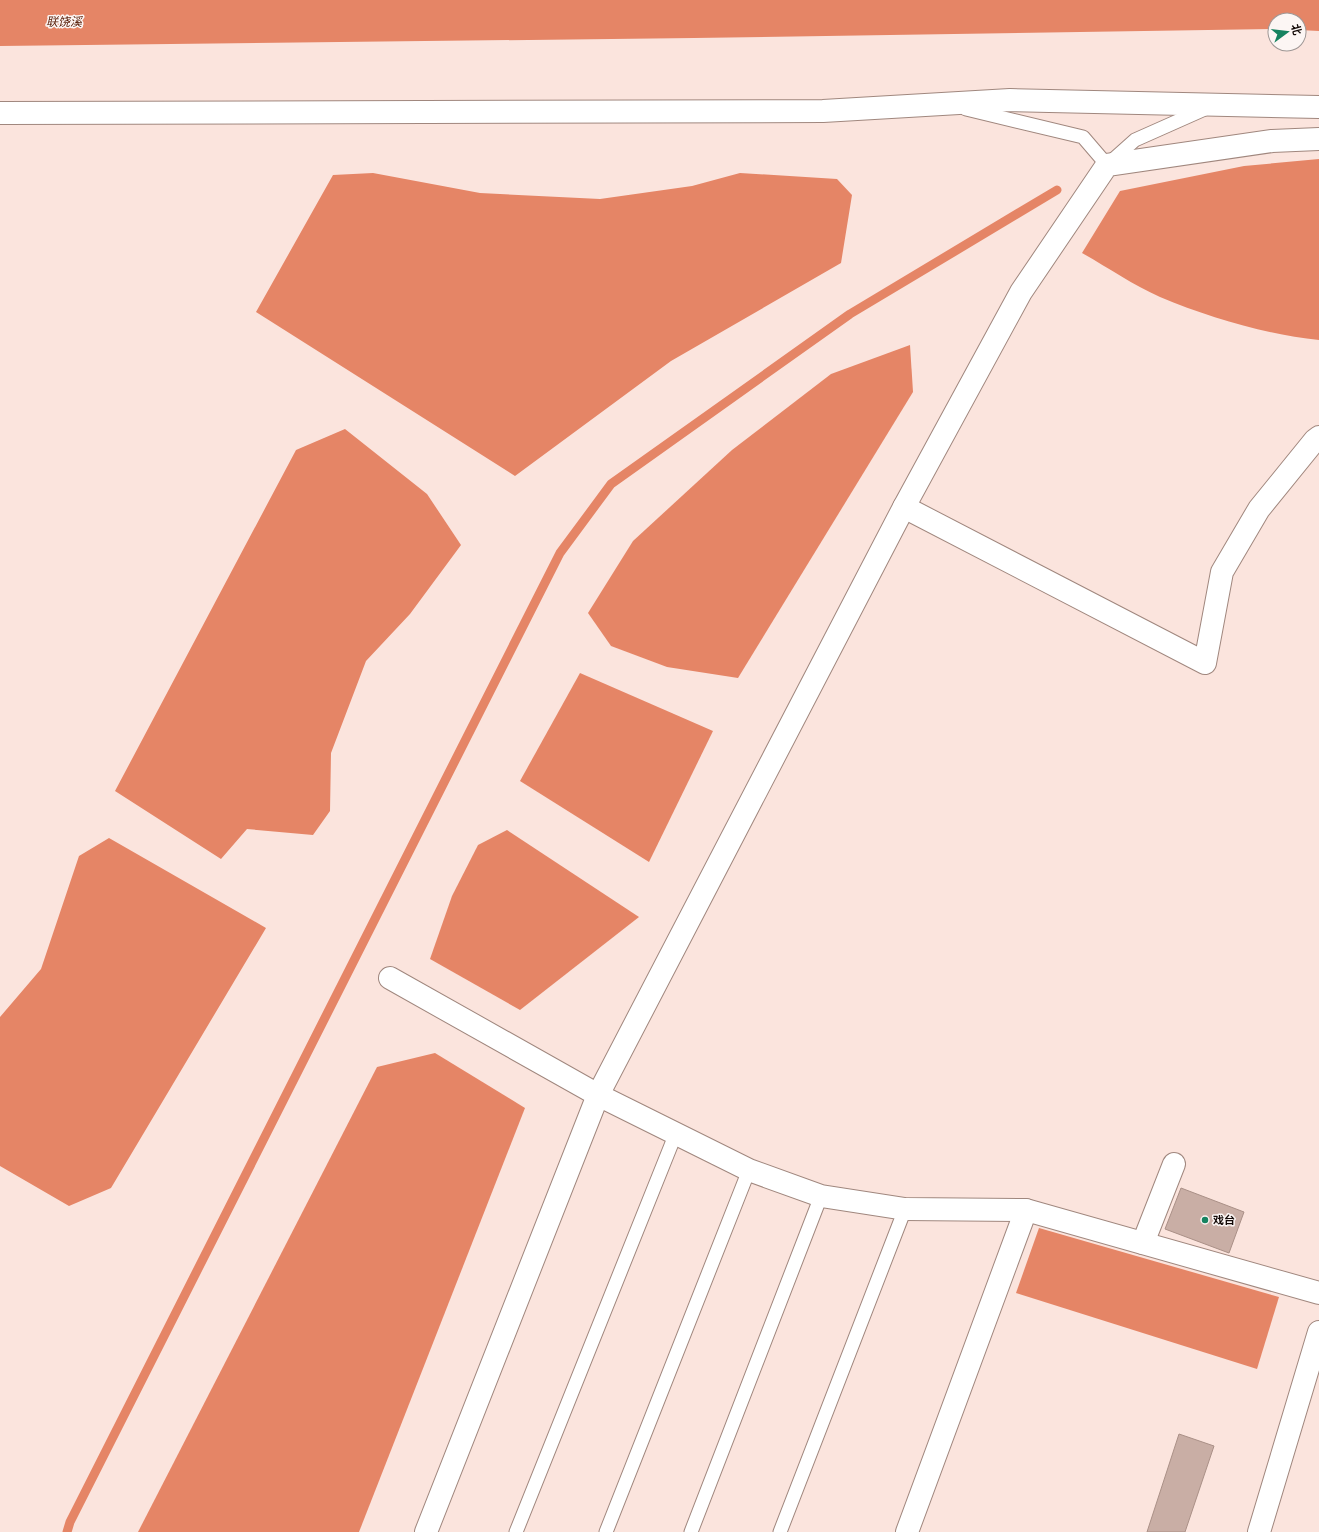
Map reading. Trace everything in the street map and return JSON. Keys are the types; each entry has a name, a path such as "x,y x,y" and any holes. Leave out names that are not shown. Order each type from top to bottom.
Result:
{"street":[{"path":"0,113 823,111 903,105 950,105 1010,100 1319,107"},
{"path":"426,1532 598,1095 904,507 1021,292 1107,165 1272,141 1319,139"},
{"path":"904,507 1205,663 1222,572 1258,509 1319,437"},
{"path":"390,978 598,1095 749,1170 821,1196 905,1209 1026,1210 1319,1293"},
{"path":"1142,1243 1174,1164"},
{"path":"907,1532 1026,1210"},
{"path":"1259,1532 1319,1332"}],"lane":[{"path":"950,105 1083,137 1107,165 1135,140 1216,104"},
{"path":"516,1532 676,1133"},
{"path":"606,1532 749,1170"},
{"path":"691,1532 821,1196"},
{"path":"780,1532 905,1209"}],"water":[{"name":"联饶溪","path":"0,0 1319,0 1319,31 1307,30 1307,12 1267,12 1267,29 694,38 0,46"},
{"path":"1319,159 1319,340 1278,334 1198,312 1160,297 1140,287 1082,253 1120,191 1244,166"},
{"path":"373,173 480,193 600,199 692,186 740,173 837,179 852,195 841,263 671,361 515,476 256,312 333,175"},
{"path":"910,345 913,392 738,678 667,667 611,646 588,613 633,541 732,450 831,374"},
{"path":"345,429 427,494 461,545 410,614 366,661 331,753 330,811 313,835 247,829 221,859 115,791 296,450"},
{"path":"580,673 713,731 649,862 520,781"},
{"path":"507,830 639,917 520,1010 430,959 452,896 478,845"},
{"path":"109,838 266,928 111,1188 69,1206 0,1166 0,1017 41,969 79,856"},
{"path":"435,1053 525,1108 359,1532 138,1532 377,1067"},
{"path":"1039,1228 1279,1297 1257,1369 1016,1293"}],"building":[{"name":"戏台","path":"1181,1188 1244,1212 1229,1253 1165,1229"},
{"path":"1179,1434 1214,1446 1185,1532 1147,1532"}],"waterway":[{"path":"67,1532 70,1522 560,553 611,484 850,314 1057,190"}],"place":[{"name":"戏台","path":"1205,1220"}]}
